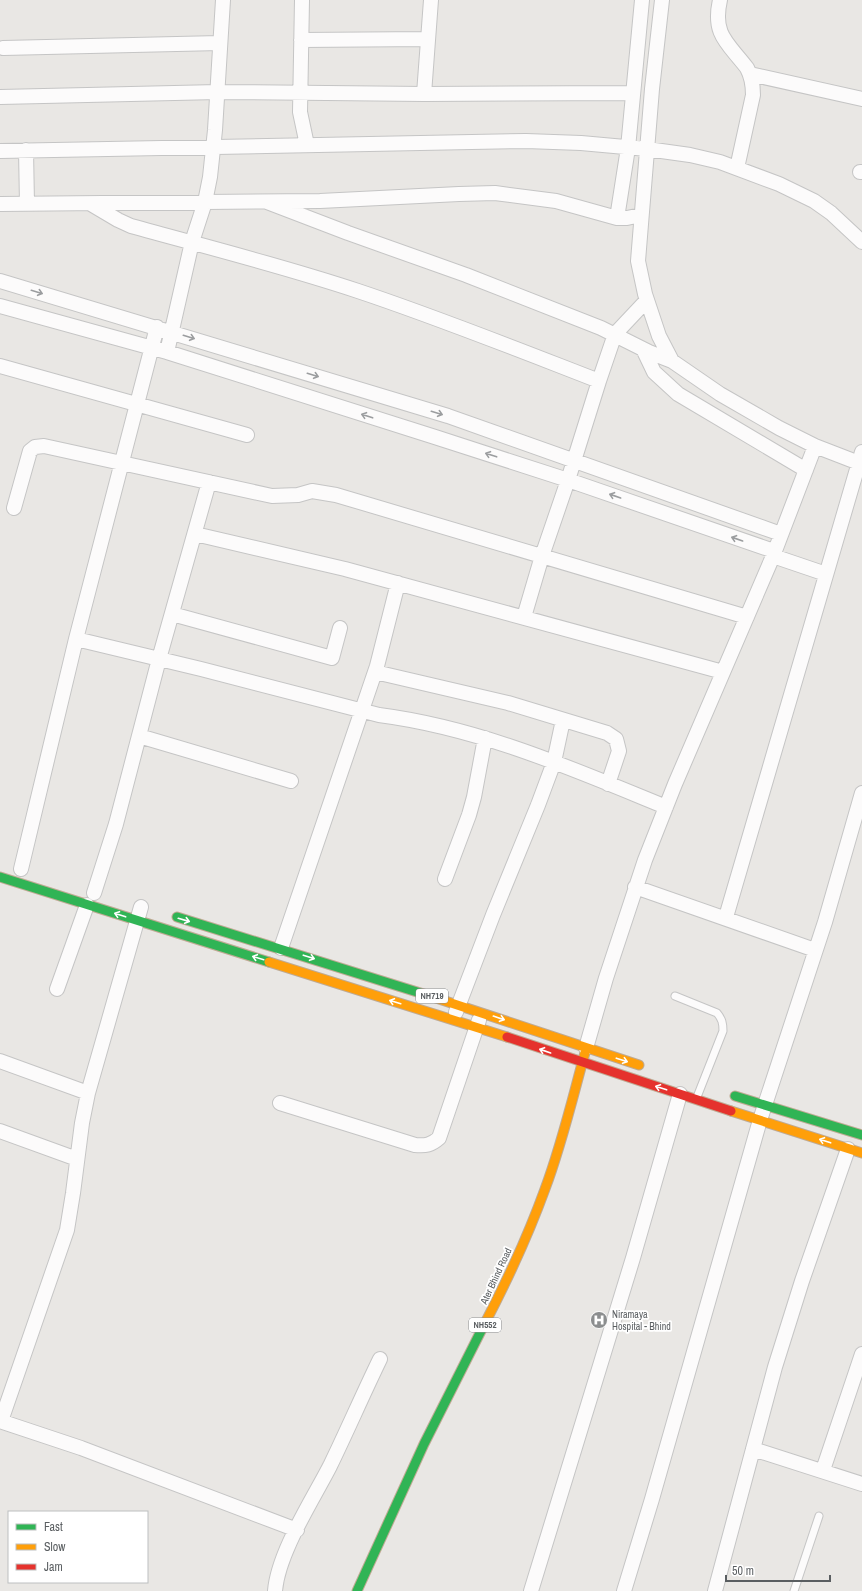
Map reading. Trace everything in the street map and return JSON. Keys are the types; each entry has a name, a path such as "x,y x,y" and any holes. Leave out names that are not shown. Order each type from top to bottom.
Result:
{"highway":[{"name":"NH719","path":"0,877 92,896 136,920 476,1027 582,1063 855,1151"},
{"name":"NH719","path":"170,916 281,948 481,1012 651,1069"},
{"name":"Ater Bhind Road","path":"357,1591 391,1513 444,1404 487,1321 539,1208 586,1048"},
{"path":"729,1094 862,1135"}],"street":[{"path":"167,352 192,242 205,202 213,147 218,92 223,0"},
{"path":"302,0 300,112 306,146"},
{"path":"424,94 430,0"},
{"path":"630,217 638,148 633,92 646,63 642,0"},
{"path":"662,0 646,63 630,217 640,275 647,300 668,359"},
{"path":"720,0 718,12 720,33 750,74 753,86 753,95 737,168"},
{"path":"301,40 428,39"},
{"path":"3,48 220,43"},
{"path":"750,74 862,99"},
{"path":"0,97 218,92 424,94 633,92"},
{"path":"0,151 526,141 581,143 638,148 690,155 737,168 796,191 831,213 862,242"},
{"path":"26,150 26,204"},
{"path":"0,204 320,201 495,193 556,201 630,217"},
{"path":"267,202 348,233 466,275 615,334 646,350 668,359 720,394 749,423 779,428 810,458"},
{"path":"91,204 125,223 305,274 358,291 413,310 599,381"},
{"path":"0,281 157,327 448,416 782,534"},
{"path":"524,617 542,556 615,334 647,300"},
{"path":"0,306 167,352 568,480 826,574"},
{"path":"21,869 76,639 157,327"},
{"path":"646,350 654,372 678,394 749,423 810,458 857,467 726,917"},
{"path":"0,366 247,435"},
{"path":"14,508 30,451 35,446 44,446 272,496 298,495 312,491 324,492 747,617"},
{"path":"586,1048 606,978 635,887 666,807 782,534 810,458"},
{"path":"57,989 92,896 116,824 159,659 209,482"},
{"path":"194,534 345,569 723,672"},
{"path":"281,948 376,672 398,583"},
{"path":"172,614 332,658 340,628"},
{"path":"76,639 379,715 409,719 485,738 554,762 666,807"},
{"path":"376,672 508,703 607,733 616,739 618,751 608,784"},
{"path":"453,1020 554,762 563,720"},
{"path":"139,736 291,781"},
{"path":"444,879 469,815 474,797 485,738"},
{"path":"624,1591 652,1499 764,1105 816,950 862,793"},
{"path":"635,887 726,917 816,950"},
{"path":"141,907 136,920 88,1093 77,1159 71,1212 67,1230 1,1421 81,1448 297,1530"},
{"path":"280,1103 415,1145 426,1146 432,1144 439,1138 481,1012"},
{"path":"0,1061 88,1093"},
{"path":"531,1591 633,1258 680,1094"},
{"path":"0,1131 77,1159"},
{"path":"715,1591 775,1367 802,1281 855,1151"},
{"path":"824,1470 862,1354"},
{"path":"275,1591 279,1569 380,1359"},
{"path":"753,1449 824,1470 862,1484"}],"lane":[{"path":"675,996 717,1013 721,1018 723,1031 696,1099"},
{"path":"794,1591 819,1516"}],"traffic: fast":[{"path":"0,877 269,962"},
{"path":"177,917 430,996"},
{"path":"735,1096 862,1135"},
{"path":"357,1591 424,1444 484,1325"}],"traffic: slow":[{"path":"269,962 507,1037"},
{"path":"430,996 639,1065"},
{"path":"484,1325 517,1258 545,1189 562,1137 586,1049"},
{"path":"731,1111 862,1153"}],"traffic: jam":[{"path":"507,1037 731,1111"}],"place":[{"name":"Niramaya Hospital - Bhind","path":"599,1320"}]}
